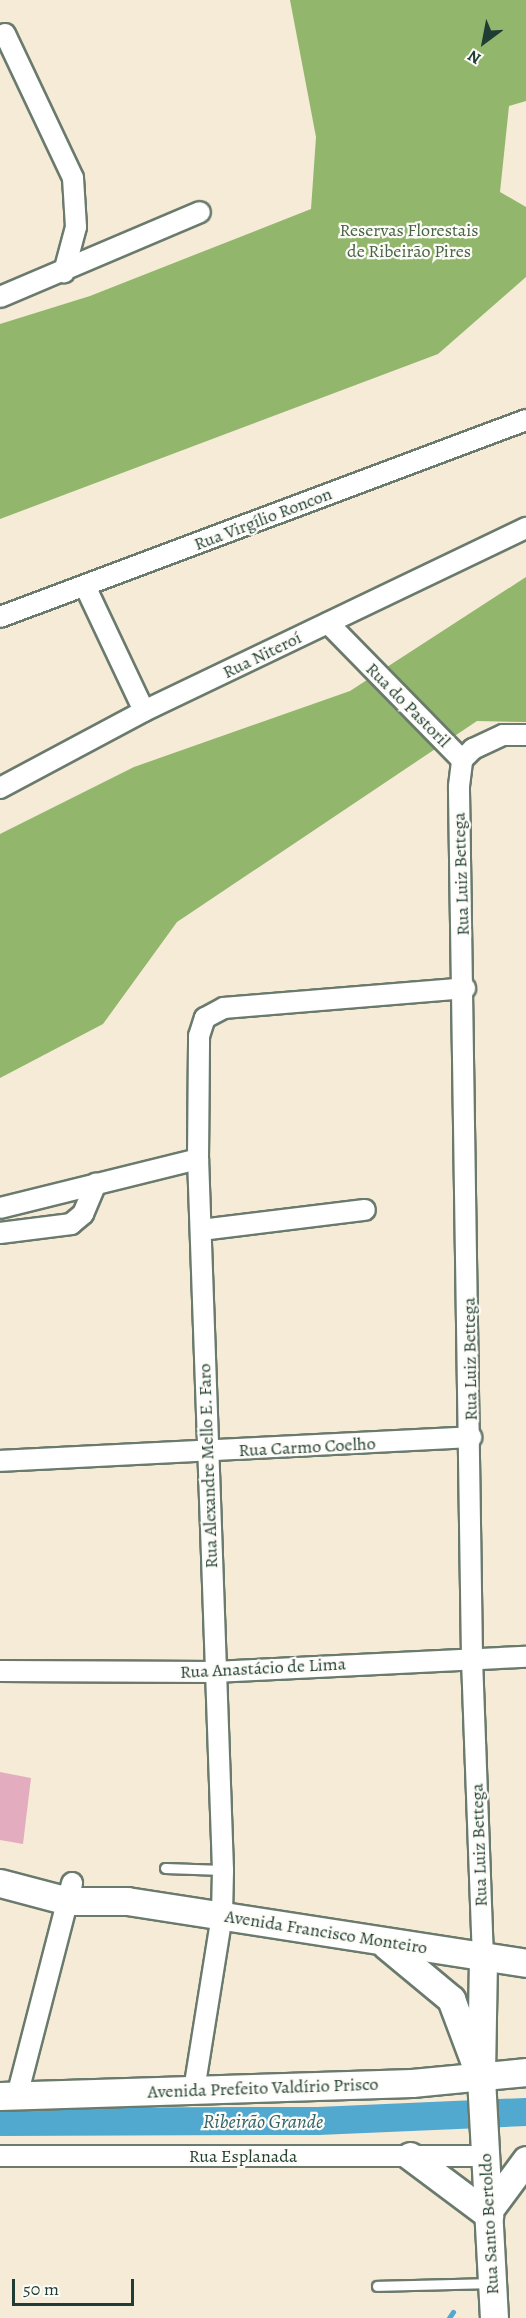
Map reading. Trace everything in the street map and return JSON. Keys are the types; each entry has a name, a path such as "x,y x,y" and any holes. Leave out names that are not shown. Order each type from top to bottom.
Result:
{"main road":[{"name":"Avenida Francisco Monteiro","path":"0,1866 70,1892"},
{"name":"Avenida Francisco Monteiro","path":"0,1883 222,1915 483,1959 526,1963"},
{"path":"378,1940 451,1999 482,2088"},
{"path":"482,2088 483,1959"},
{"name":"Avenida Prefeito Valdírio Prisco","path":"8,2096 194,2090 482,2088 526,2072"},
{"name":"Rua Santo Bertoldo","path":"482,2088 494,2318"},
{"path":"410,2156 489,2212 526,2159 485,2144"}],"street":[{"path":"5,34 73,178 76,227 64,272"},
{"path":"0,297 64,272 200,212"},
{"name":"Rua Virgílio Roncon","path":"0,617 526,420"},
{"name":"Rua Niteroí","path":"0,788 144,711 526,528"},
{"path":"85,586 144,711"},
{"name":"Rua do Pastoril","path":"328,624 462,760 487,740 526,735"},
{"name":"Rua Luiz Bettega","path":"462,760 472,1657 483,1959"},
{"name":"Rua Alexandre Mello E. Faro","path":"194,2090 222,1915 223,1870 214,1672 198,1159 197,1050 205,1018 224,1008 465,987"},
{"path":"0,1208 198,1159"},
{"path":"0,1233 71,1224 83,1214 96,1184"},
{"path":"201,1230 365,1210"},
{"name":"Rua Carmo Coelho","path":"0,1461 208,1453 471,1437"},
{"name":"Rua Anastácio de Lima","path":"0,1671 214,1672 472,1657 526,1657"},
{"path":"8,2096 70,1892"},
{"name":"Rua Esplanada","path":"0,2156 410,2156 485,2144"}],"lane":[{"path":"165,1868 223,1870"},
{"path":"377,2286 492,2282"}],"green space":[{"name":"Reservas Florestais de Ribeirão Pires","path":"290,0 526,0 526,101 509,106 500,192 526,207 526,277 438,354 0,519 0,324 90,296 311,209 316,137"},
{"path":"526,577 526,722 477,721 177,922 103,1024 0,1078 0,834 134,767 350,691"}],"building":[{"path":"0,1772 31,1778 23,1844 0,1840"}],"waterway":[{"name":"Ribeirão Grande","path":"0,2122 318,2121 526,2112"},
{"path":"449,2318 453,2312"}]}
